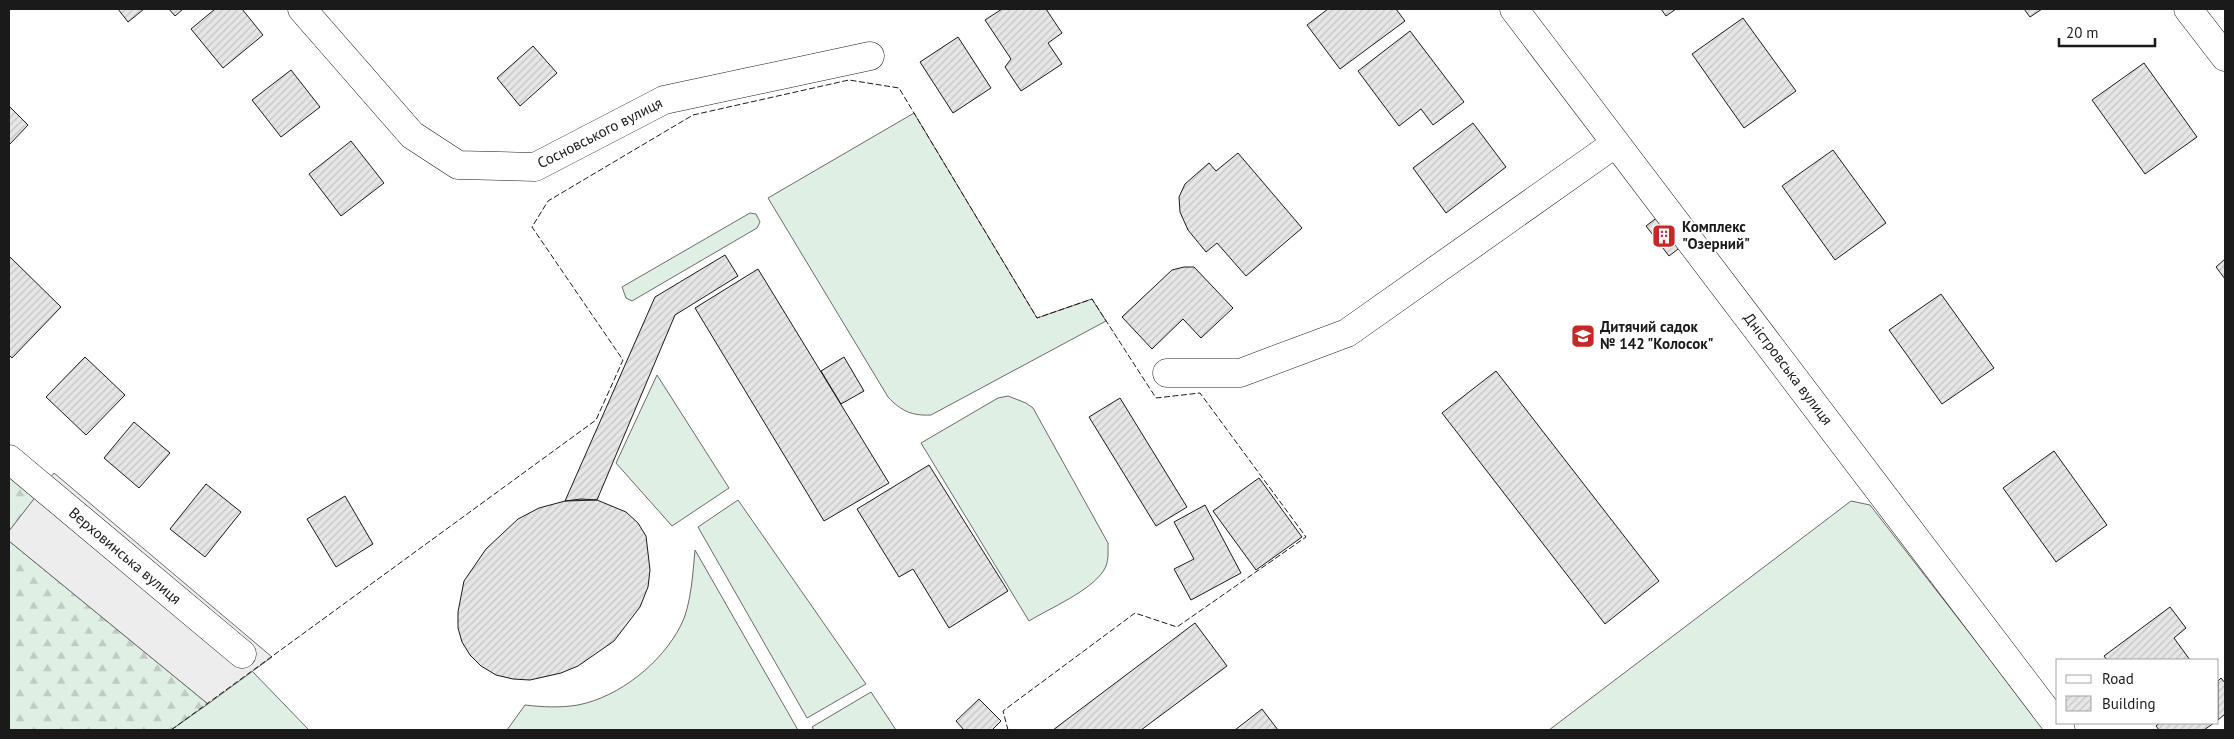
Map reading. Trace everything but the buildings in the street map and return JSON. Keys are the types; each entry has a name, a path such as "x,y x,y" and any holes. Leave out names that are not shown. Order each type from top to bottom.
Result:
{"street":[{"name":"Сосновського вулиця","path":"302,9 412,135 458,165 535,168 664,100 870,56"},
{"name":"Дністровська вулиця","path":"1514,9 2056,723"},
{"path":"2188,9 2225,57"},
{"path":"1168,373 1240,373 1347,333 1616,143"},
{"name":"Верховинська вулиця","path":"9,459 242,654"}],"green space":[{"path":"914,113 1037,318 1092,299 1106,321 931,415 918,415 907,412 888,397 768,198"},
{"path":"750,213 756,214 760,222 757,228 632,301 626,298 622,287"},
{"path":"657,375 729,488 672,526 616,463"},
{"path":"1008,396 1033,408 1108,543 1107,564 1098,578 1080,592 1029,621 921,443 998,398"},
{"path":"9,458 44,487 9,531"},
{"path":"738,500 866,684 807,718 698,527"},
{"path":"1851,501 1870,505 2045,730 1549,730"},
{"path":"9,541 208,704 171,730 9,730"},
{"path":"695,550 798,730 507,730 525,705 565,707 593,701 624,686 651,665 673,639 681,625 691,589"},
{"path":"252,671 309,730 171,730"},
{"path":"871,692 896,730 814,730 812,727"}],"shaded area":[{"path":"54,473 272,657 208,704 9,541 9,531"}],"fence":[{"path":"171,730 596,420 623,360 532,227 548,201 693,115 849,80 899,88 1037,318 1092,299 1156,398 1200,393 1306,537 1177,627 1135,613 1003,711 1008,730"}],"place":[{"name":"Комплекс \"Озерний\"","path":"1664,236"},
{"name":"Дитячий садок № 142 \"Колосок\"","path":"1583,336"}]}
